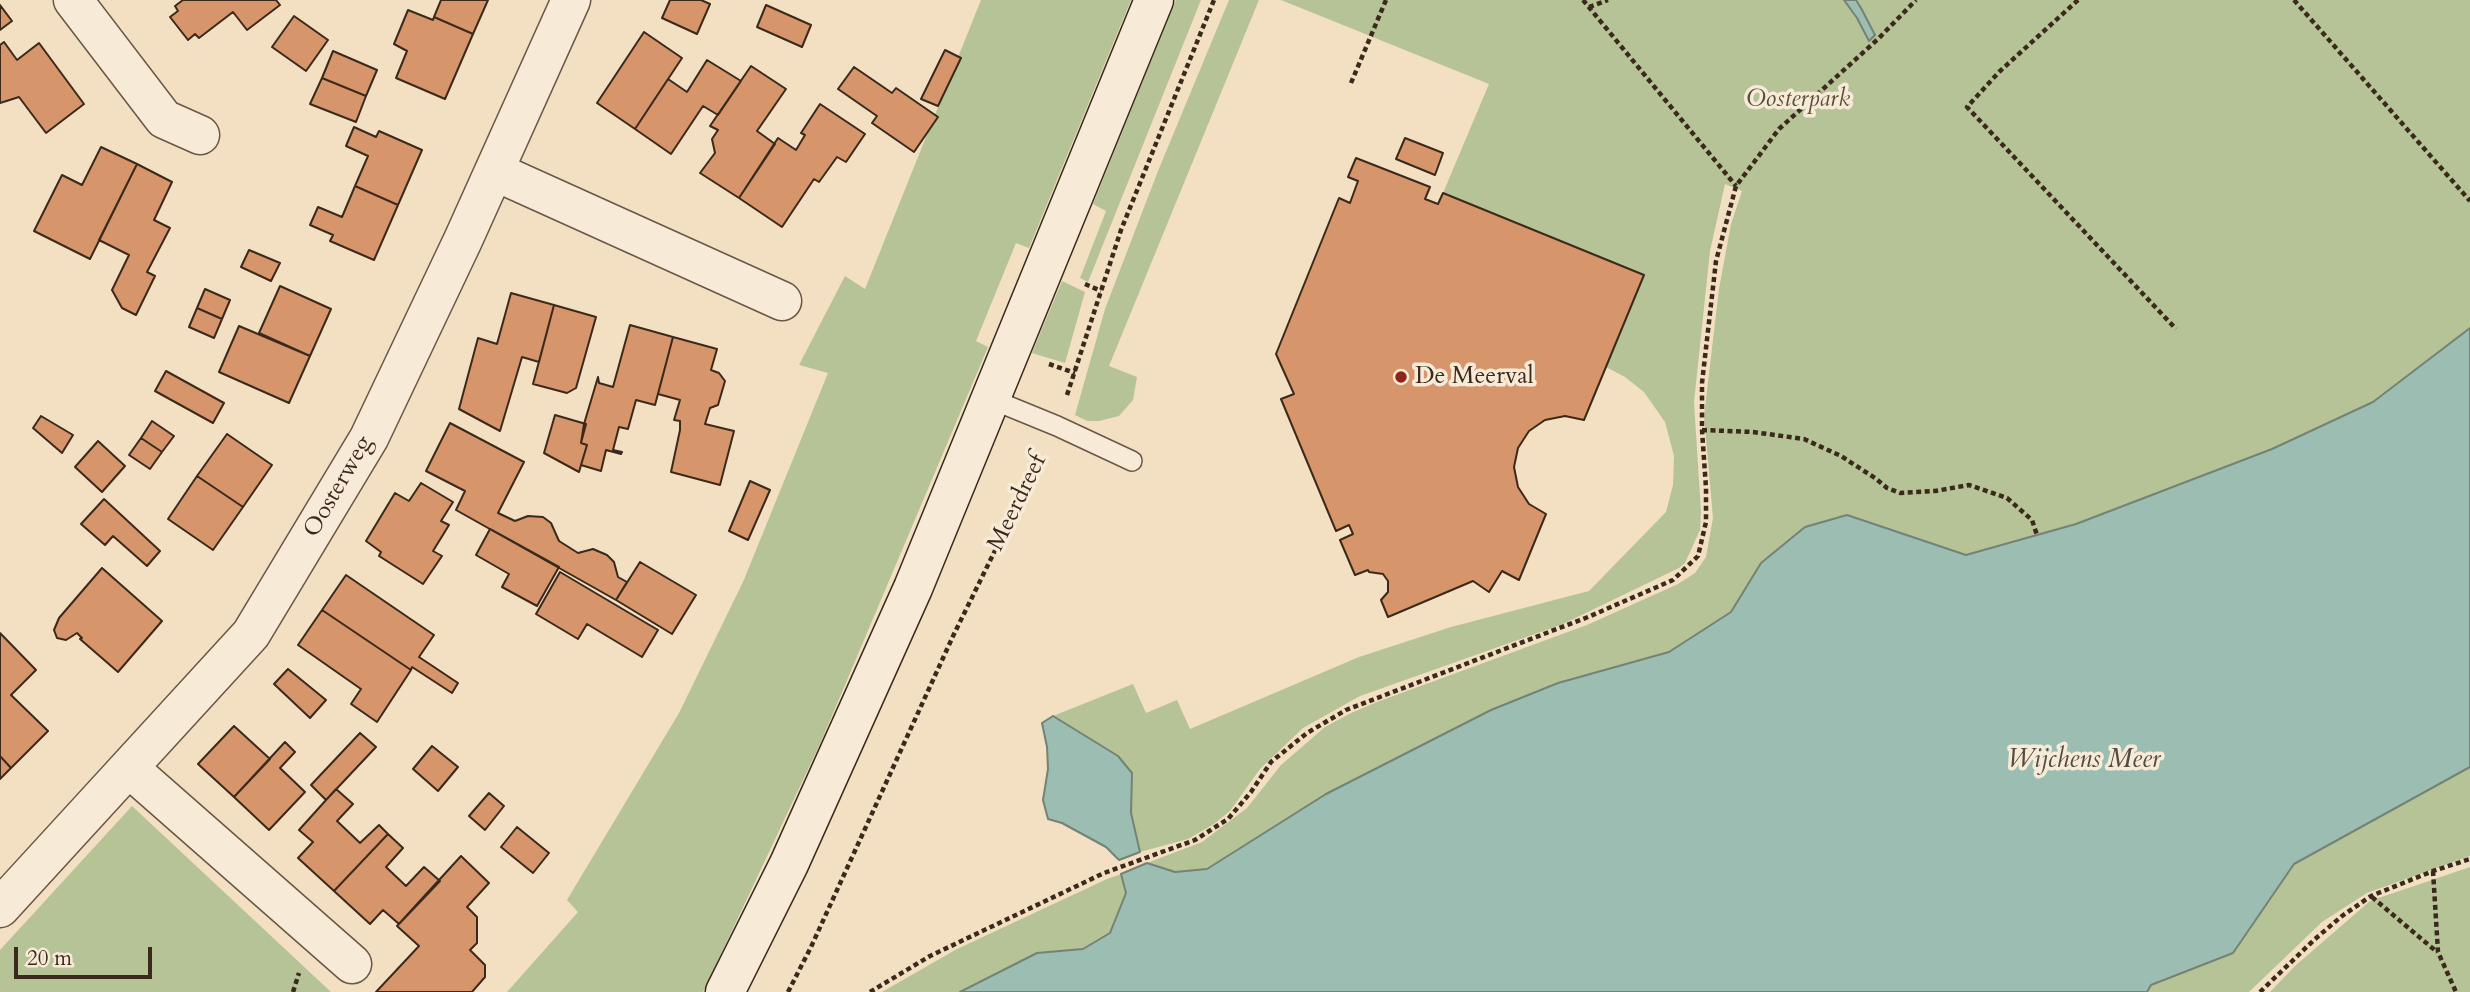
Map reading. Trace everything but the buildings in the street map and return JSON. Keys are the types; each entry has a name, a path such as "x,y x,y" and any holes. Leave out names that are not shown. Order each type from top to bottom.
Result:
{"street":[{"path":"73,0 164,118 200,135"},
{"name":"Oosterweg","path":"0,908 251,634 369,438 463,240 571,0"},
{"path":"726,992 789,864 907,601 1154,0"},
{"path":"494,171 782,301"},
{"path":"130,769 352,964"}],"lane":[{"path":"991,399 1132,461"}],"path":[{"name":"Meerdreef","path":"788,992 954,634 1057,426 1121,230 1214,0"},
{"path":"1351,83 1386,0"},
{"path":"1584,0 1736,186"},
{"path":"1589,7 1608,0"},
{"path":"870,992 930,956 1104,873 1195,840 1228,819 1251,792 1271,762 1307,733 1346,710 1588,617 1673,580 1698,556 1706,522 1702,383 1716,261 1736,186 1779,129 1878,39 1916,0"},
{"path":"2078,0 1999,72 1967,107 2176,329"},
{"path":"2294,0 2470,201"},
{"path":"1702,430 1753,432 1804,439 1841,457 1887,488 1900,493 1969,485 2007,498 2032,520 2038,535"},
{"path":"2260,992 2315,939 2371,896 2470,859"},
{"path":"2433,871 2438,952 2456,992"},
{"path":"2371,896 2438,952"}],"green space":[{"path":"981,0 1131,0 1029,248 1016,243 976,341 988,347 820,744 703,992 507,992 578,912 567,900 679,713 743,582 828,373 799,365 845,276 865,289"},
{"path":"1176,0 1201,0 1088,282 1080,278 1106,211 1093,204"},
{"path":"1229,0 1259,0 1109,366 1137,377 1133,400 1119,416 1087,421 1075,415 1105,309 1158,171"},
{"name":"Oosterpark","path":"1281,0 2470,0 2470,328 2373,402 2272,449 2076,524 1966,555 1847,515 1761,563 1731,612 1669,652 1558,683 1491,710 1326,794 1207,869 1175,872 1147,863 1202,842 1247,808 1281,765 1325,727 1377,702 1587,625 1678,584 1695,573 1706,557 1713,518 1704,416 1719,289 1731,224 1742,191 1725,184 1710,251 1694,402 1700,530 1685,563 1563,624 1360,696 1303,728 1260,769 1230,811 1214,824 1188,839 1140,852 1131,813 1131,773 1118,756 1053,716 1133,684 1146,713 1177,700 1190,729 1359,657 1451,627 1589,591 1666,512 1673,485 1674,456 1665,422 1644,392 1606,367 1643,275 1443,193 1489,84"},
{"path":"1062,281 1085,292 1065,363 1032,353"},
{"path":"2470,767 2470,856 2367,893 2322,922 2249,992 2147,992 2151,985 2233,953 2294,864"},
{"path":"132,806 331,992 0,992 0,950"},
{"path":"2470,867 2470,992 2270,992 2295,966 2370,901"},
{"path":"1121,874 1126,893 1110,933 1083,949 1037,953 960,992 882,992 957,949"}],"water":[{"path":"1844,0 1856,0 1861,8 1875,35 1869,41 1857,18"},
{"name":"Wijchens Meer","path":"2470,328 2470,767 2294,864 2233,953 2151,985 2147,992 960,992 1037,953 1083,949 1110,933 1126,893 1121,874 1147,863 1175,872 1207,869 1326,794 1491,710 1558,683 1669,652 1731,612 1761,563 1805,527 1847,515 1966,555 2076,524 2272,449 2373,402"},
{"path":"1053,716 1118,756 1132,773 1131,813 1140,852 1119,860 1106,847 1062,823 1048,819 1043,800 1048,769 1042,723"}],"place":[{"name":"De Meerval","path":"1401,377"}]}
